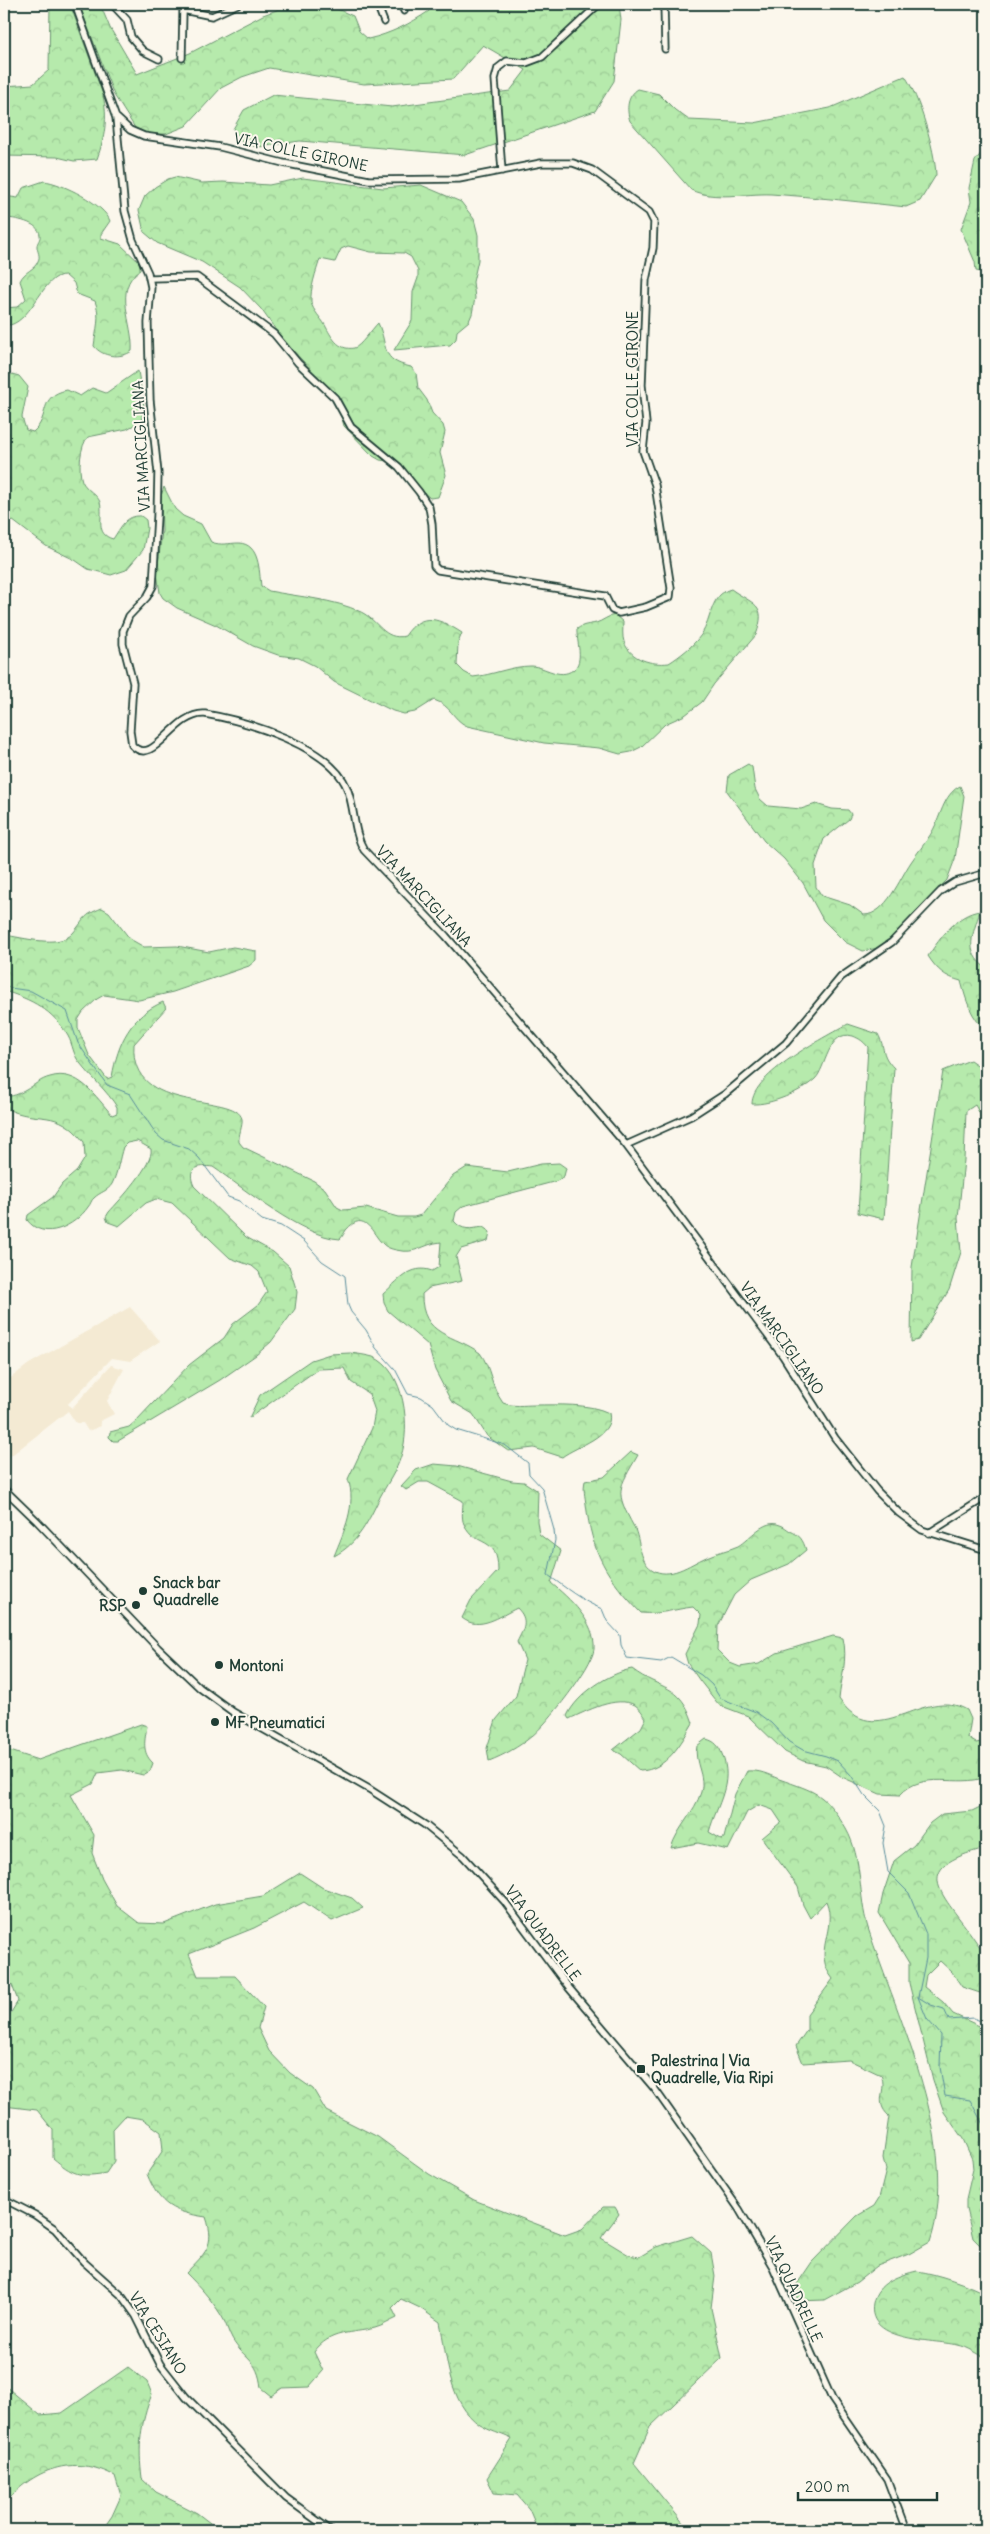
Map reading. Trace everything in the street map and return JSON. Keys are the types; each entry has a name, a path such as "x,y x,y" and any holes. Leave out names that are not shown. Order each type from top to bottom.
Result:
{"street":[{"name":"VIA MARCIGLIANA","path":"75,4 116,118 125,211 133,240 150,278 150,400 158,473 157,519 154,539 153,585 149,594 129,616 123,631 123,644 134,683 130,731 132,745 143,751 152,749 182,720 193,715 203,714 278,733 320,758 340,777 346,786 358,839 370,858 446,936 626,1145"},
{"path":"112,4 127,20 132,38 143,51 159,59"},
{"path":"182,58 183,7 212,16 238,4"},
{"path":"377,4 384,22"},
{"path":"401,4 404,11"},
{"path":"502,171 495,79 498,68 507,61 526,63 542,57 599,4"},
{"path":"664,4 665,49"},
{"name":"VIA COLLE GIRONE","path":"116,118 130,130 144,136 220,147 269,160 369,180 455,179 552,162 583,165 649,212 653,218 653,248 646,280 642,385 646,423 643,451 655,485 671,588 670,596 661,602 619,613 612,610 605,596 438,570 434,566 432,524 429,507 419,492 399,468 351,427 335,398 298,363 274,334 197,277 150,278"},
{"path":"626,1145 691,1116 725,1094 786,1043 840,977 889,944 941,891 955,882 986,873"},
{"name":"VIA MARCIGLIANO","path":"626,1145 782,1356 850,1458 899,1513 929,1533 986,1550"},
{"name":"VIA QUADRELLE","path":"4,1489 153,1643 200,1688 233,1712 410,1815 451,1844 491,1885 569,1988 654,2088 731,2196 773,2267 830,2397 887,2480 906,2530"},
{"path":"929,1533 986,1497"},
{"name":"VIA CESIANO","path":"4,2199 38,2216 55,2229 83,2261 118,2293 134,2312 160,2364 186,2397 286,2498 330,2530"}],"shaded area":[{"path":"130,1307 160,1341 130,1361 112,1358 68,1404 72,1408 111,1365 124,1369 107,1401 114,1414 100,1421 101,1426 88,1431 83,1423 76,1423 68,1411 4,1461 4,1383 29,1364"}],"green space":[{"path":"50,4 70,4 103,95 105,127 97,159 74,161 57,157 4,156 4,86 33,84 49,70"},
{"path":"79,4 100,4 110,28 137,74 190,53 263,15 293,4 328,5 353,16 359,31 368,39 400,28 415,20 429,11 428,4 619,4 621,20 614,81 595,111 465,155 300,141 259,147 243,144 233,129 244,110 273,95 392,107 510,91 526,70 483,45 453,79 364,84 269,68 242,77 221,88 186,126 166,134 139,134 114,95"},
{"path":"905,76 916,96 925,124 933,152 936,175 920,201 906,207 771,194 720,196 691,190 630,121 628,112 628,103 634,92 638,89 659,94 675,110 689,120 754,123 830,108"},
{"path":"986,147 986,273 976,271 975,262 961,229 971,202 969,188 975,161"},
{"path":"175,177 202,183 223,182 269,185 303,178 383,188 421,185 461,202 474,219 478,235 478,260 473,282 475,298 472,314 469,321 457,331 456,339 450,345 394,350 412,321 413,292 418,278 418,271 411,257 404,253 371,252 348,246 341,249 335,262 320,259 311,291 313,308 339,345 348,348 357,347 378,323 389,356 394,361 411,367 416,373 418,388 427,400 432,413 443,425 445,432 440,453 446,475 438,497 430,498 394,462 380,460 373,456 344,426 336,396 283,340 261,309 240,287 202,262 157,243 144,232 139,210 145,196 155,187"},
{"path":"44,181 82,195 100,208 110,221 101,234 101,238 120,244 140,263 140,270 127,287 126,307 132,341 132,351 128,354 112,356 97,350 94,346 98,318 95,301 77,294 74,283 65,275 51,282 18,321 10,325 4,323 4,308 17,307 26,299 20,281 37,264 39,255 37,246 40,236 39,231 31,224 20,220 4,218 4,196 18,198 23,188"},
{"path":"138,371 144,407 141,421 127,429 88,437 80,458 82,481 100,502 102,529 107,537 113,539 121,526 131,517 141,516 146,520 147,528 143,550 126,570 111,575 88,569 75,560 46,546 4,514 4,379 12,374 19,376 28,387 22,417 26,430 33,432 42,420 48,402 58,393 67,390 80,396 92,388 106,393"},
{"path":"164,487 175,509 183,516 201,524 211,542 222,544 239,543 251,548 255,553 259,566 261,586 269,591 328,601 351,608 367,616 386,633 398,637 405,636 411,628 425,620 439,621 462,633 458,643 457,665 473,677 516,667 531,666 562,674 568,673 577,666 579,661 577,629 615,615 623,622 624,642 632,653 649,662 669,663 698,639 705,628 715,602 719,596 731,589 756,606 760,617 759,624 756,635 714,684 702,702 685,715 665,724 641,747 631,752 620,754 599,748 544,743 467,726 458,720 445,706 434,700 415,712 404,714 393,711 334,682 315,666 299,658 278,655 253,646 216,625 177,608 163,598 160,593 157,573 162,531 161,496"},
{"path":"748,764 752,767 755,789 760,799 768,806 801,809 816,804 832,809 848,810 851,814 849,819 824,839 815,865 816,887 822,896 850,905 864,915 879,909 892,894 911,862 931,834 948,797 960,786 964,796 955,859 947,880 886,943 878,948 863,951 845,942 823,920 803,883 784,859 764,841 727,791 729,775"},
{"path":"102,908 109,912 130,939 144,947 177,946 209,952 233,947 256,951 256,960 249,966 173,992 139,1000 104,995 97,999 83,1012 78,1020 78,1028 89,1055 107,1079 112,1077 122,1042 134,1023 142,1015 163,1002 166,1008 134,1044 137,1067 148,1083 164,1092 235,1111 242,1119 239,1142 243,1147 314,1181 325,1189 337,1207 343,1210 366,1208 398,1217 414,1217 421,1215 453,1176 467,1167 508,1172 541,1164 559,1163 566,1168 564,1176 557,1181 463,1206 456,1212 454,1221 457,1224 467,1228 483,1227 490,1232 488,1241 461,1249 456,1257 462,1281 429,1288 422,1294 423,1308 427,1319 433,1327 480,1353 484,1358 495,1390 503,1403 515,1405 573,1405 601,1410 609,1413 609,1421 606,1428 600,1434 593,1440 562,1457 534,1448 508,1451 487,1436 473,1414 451,1401 435,1370 428,1345 388,1311 384,1303 383,1294 399,1279 411,1272 424,1269 432,1271 439,1267 441,1242 409,1251 394,1250 383,1244 368,1225 363,1222 353,1224 340,1239 325,1236 309,1230 274,1210 213,1167 198,1167 191,1175 194,1186 246,1237 273,1252 289,1266 297,1292 295,1309 271,1342 220,1380 118,1441 113,1441 109,1437 110,1432 129,1427 136,1421 189,1365 224,1338 233,1324 258,1305 267,1292 259,1272 252,1266 230,1258 172,1203 156,1199 146,1203 119,1226 108,1222 106,1217 109,1212 135,1182 151,1156 151,1149 137,1141 127,1143 123,1147 112,1184 93,1199 89,1206 75,1220 59,1229 50,1231 34,1227 27,1220 28,1215 53,1197 62,1184 77,1171 85,1158 84,1142 74,1131 56,1120 17,1113 5,1108 4,1096 18,1094 43,1079 60,1075 78,1080 93,1093 112,1115 117,1113 117,1107 109,1095 78,1060 68,1036 55,1019 32,1002 4,991 4,935 40,941 67,938 87,915"},
{"path":"980,911 973,935 972,949 979,962 986,968 986,1030 976,1020 967,1002 961,981 942,972 928,956 950,928 964,917"},
{"path":"848,1024 878,1034 885,1055 894,1068 884,1219 858,1213 868,1047 860,1039 845,1035 838,1038 829,1051 819,1074 809,1084 777,1100 752,1104 755,1093 763,1081 776,1069"},
{"path":"970,1060 986,1071 986,1125 975,1105 966,1111 964,1160 958,1218 961,1252 949,1290 918,1340 911,1342 912,1267 943,1071"},
{"path":"350,1353 373,1357 384,1364 392,1374 399,1387 403,1401 405,1416 404,1444 394,1472 362,1531 350,1545 334,1556 345,1528 350,1508 351,1498 348,1479 372,1428 375,1411 369,1394 351,1382 344,1368 318,1369 249,1418 260,1395 311,1360 330,1354"},
{"path":"631,1452 638,1455 623,1483 621,1497 636,1533 643,1557 646,1563 655,1571 669,1573 683,1569 709,1556 738,1546 768,1524 783,1526 799,1536 804,1543 806,1550 789,1564 751,1580 734,1595 718,1626 717,1650 730,1663 740,1667 759,1664 777,1653 833,1636 843,1638 844,1661 839,1699 853,1714 868,1720 884,1720 934,1705 950,1704 967,1710 971,1719 968,1738 976,1743 986,1741 986,1777 964,1781 930,1781 909,1787 900,1795 880,1794 842,1777 826,1766 803,1761 785,1752 748,1716 719,1705 688,1664 685,1654 700,1624 701,1615 693,1607 661,1613 641,1613 618,1588 610,1576 592,1537 584,1492 585,1481 604,1477"},
{"path":"434,1464 457,1466 512,1481 524,1482 538,1491 537,1521 539,1534 561,1551 551,1583 573,1603 586,1620 591,1629 593,1639 594,1649 586,1668 568,1695 539,1730 522,1744 489,1761 487,1748 496,1720 516,1696 525,1660 517,1642 524,1620 517,1608 482,1623 469,1622 462,1618 471,1600 498,1571 497,1559 490,1546 474,1537 464,1524 462,1516 463,1501 428,1482 419,1482 406,1490 401,1486 416,1470"},
{"path":"632,1669 676,1694 688,1710 693,1723 678,1747 665,1761 658,1766 640,1771 621,1754 613,1750 641,1728 646,1718 637,1706 627,1702 611,1703 593,1708 569,1719 567,1716 578,1700 595,1686 614,1675"},
{"path":"141,1724 147,1726 145,1750 153,1763 150,1771 143,1775 122,1770 98,1773 93,1784 71,1795 94,1835 92,1853 102,1879 117,1906 139,1923 164,1924 215,1904 263,1896 300,1873 323,1888 352,1898 363,1908 332,1921 304,1902 254,1928 189,1954 198,1976 235,1976 264,2007 258,2028 269,2051 290,2073 313,2089 326,2111 378,2137 429,2174 474,2200 565,2235 582,2229 603,2207 615,2207 619,2214 601,2238 629,2255 639,2257 656,2247 692,2236 711,2253 715,2276 711,2308 722,2358 650,2427 634,2463 689,2530 538,2530 529,2509 517,2495 494,2493 487,2478 512,2439 480,2425 469,2416 455,2392 447,2364 440,2322 420,2308 401,2299 392,2308 397,2318 375,2328 334,2336 320,2345 314,2352 323,2371 309,2387 282,2388 271,2396 261,2388 254,2365 232,2339 217,2309 186,2273 199,2260 207,2248 210,2235 209,2227 206,2217 185,2213 169,2206 157,2194 152,2185 147,2174 163,2150 161,2132 143,2119 125,2116 113,2129 114,2161 106,2173 83,2175 71,2171 53,2158 53,2130 37,2110 4,2106 4,2024 18,2001 12,1985 4,1978 4,1749 38,1760"},
{"path":"706,1739 716,1744 720,1749 726,1774 723,1793 709,1832 721,1839 724,1838 735,1794 747,1771 767,1774 819,1795 839,1817 846,1829 855,1853 868,1928 909,2042 932,2125 938,2165 938,2205 930,2242 909,2254 877,2266 857,2282 824,2300 799,2301 793,2290 812,2262 857,2216 874,2206 879,2198 886,2170 883,2158 889,2116 884,2111 881,2101 883,2081 881,2075 849,2060 803,2063 796,2046 807,2030 807,2014 833,1979 824,1959 829,1911 826,1901 810,1918 803,1905 798,1887 762,1838 781,1822 773,1810 759,1805 747,1812 728,1850 698,1843 671,1848 701,1792 702,1780 696,1752 697,1746"},
{"path":"986,1804 986,1848 961,1856 946,1864 939,1874 939,1884 952,1909 986,1956 988,1970 986,1995 962,1987 952,1972 940,1961 926,1975 924,1987 943,2002 953,2014 986,2029 986,2251 973,2238 966,2209 966,2199 973,2169 972,2159 963,2139 944,2112 933,2080 909,1983 909,1963 879,1913 894,1861 914,1845 930,1823 942,1814 972,1811"},
{"path":"917,2271 952,2280 986,2294 986,2358 958,2345 902,2336 888,2331 878,2324 873,2313 874,2299 877,2293 891,2280"},
{"path":"128,2367 147,2382 152,2394 141,2436 142,2479 156,2492 197,2513 219,2530 102,2530 112,2516 121,2496 115,2476 99,2469 84,2466 69,2466 40,2474 15,2492 4,2504 4,2385 40,2415 62,2413"}],"waterway":[{"path":"4,984 10,988 31,991 67,1011 78,1043 107,1085 130,1094 156,1134 163,1140 189,1149 199,1158 228,1197 239,1201 262,1220 281,1226 304,1241 322,1261 345,1276 348,1305 351,1312 366,1330 376,1348 395,1369 408,1394 421,1397 433,1405 448,1425 456,1430 505,1445 528,1463 529,1474 542,1488 554,1530 555,1540 548,1575 581,1598 602,1609 607,1621 620,1635 621,1645 627,1658 661,1662 671,1657 701,1675 712,1685 720,1698 756,1712 771,1723 789,1742 803,1750 838,1761 851,1775 864,1795 880,1811 886,1826 883,1843 888,1872 909,1893 926,1934 926,1958 918,1997 927,2019 941,2035 940,2067 945,2096 970,2100 986,2130"},
{"path":"918,1997 931,2005 944,2009 949,2020 973,2018 986,2023"}],"place":[{"name":"Snack bar Quadrelle","path":"143,1591"},
{"name":"RSP","path":"136,1605"},
{"name":"Montoni","path":"219,1665"},
{"name":"MF Pneumatici","path":"215,1722"},
{"name":"Palestrina | Via Quadrelle, Via Ripi","path":"641,2069"}]}
